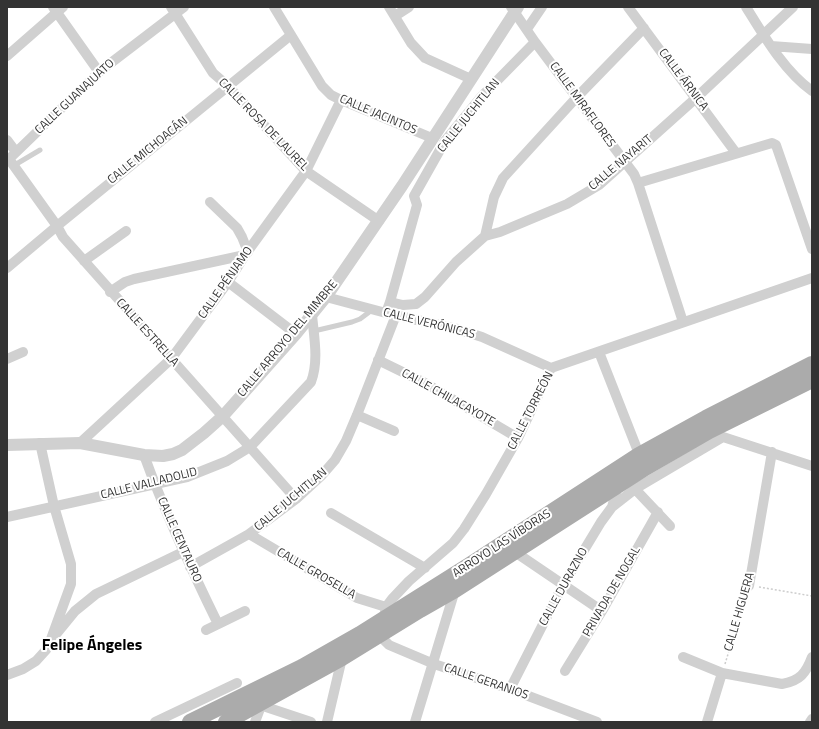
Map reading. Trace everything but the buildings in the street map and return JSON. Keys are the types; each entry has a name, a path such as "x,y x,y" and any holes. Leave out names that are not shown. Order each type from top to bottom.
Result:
{"main road":[{"name":"ARROYO LAS VÍBORAS","path":"190,722 302,667 383,620 642,462 706,418 812,364"},
{"name":"ARROYO LAS VÍBORAS","path":"226,722 342,658 383,620 420,610 455,590 618,485 642,462 716,434 810,382"}],"street":[{"name":"CALLE GUANAJUATO","path":"11,159 99,72 173,10 184,7"},
{"name":"CALLE JACINTOS","path":"274,7 322,86 331,95 432,138"},
{"path":"389,7 411,43 425,58 471,79"},
{"path":"395,16 408,7"},
{"path":"527,29 542,7"},
{"name":"CALLE ÁRNICA","path":"628,7 736,153"},
{"path":"746,7 771,46 796,78 812,91"},
{"name":"CALLE NAYARIT","path":"390,302 403,305 416,304 425,297 456,262 485,236 500,232 567,204 599,185 696,98 793,7"},
{"path":"7,56 58,9 99,72"},
{"name":"CALLE MIRAFLORES","path":"515,9 535,42 577,97 624,163 631,169 638,183 683,322"},
{"name":"CALLE ARROYO DEL MIMBRE","path":"7,445 80,443 144,455 163,456 182,450 223,416 312,315 402,186 429,156 432,138 515,9"},
{"name":"CALLE ROSA DE LAUREL","path":"173,10 213,73 228,86 306,172 379,221"},
{"path":"485,236 494,197 503,178 577,97 644,28"},
{"name":"CALLE MICHOACÁN","path":"7,268 291,35"},
{"name":"CALLE JUCHITLAN","path":"386,313 417,205 414,196 429,156 445,141 482,96 535,42"},
{"path":"771,46 812,49"},
{"name":"CALLE PÉNJAMO","path":"80,443 171,359 306,172 341,100"},
{"name":"CALLE ESTRELLA","path":"7,140 11,159 63,237 110,292 296,499"},
{"path":"638,183 772,143 776,145 812,249"},
{"path":"402,186 414,196"},
{"path":"110,292 125,282 134,279 247,253 242,237 237,228 210,202"},
{"path":"84,261 126,231"},
{"name":"CALLE TORREÓN","path":"383,620 392,599 453,543 480,505 518,438 551,368 812,278"},
{"path":"228,282 296,334"},
{"name":"CALLE VERÓNICAS","path":"326,297 386,313 457,329 482,337 551,368"},
{"name":"CALLE VALLADOLID","path":"7,516 187,477 227,461 250,447 311,382 316,360 312,315"},
{"name":"CALLE JUCHITLAN","path":"190,567 249,534 296,499 322,475 335,460 346,441 357,415 396,315"},
{"path":"7,359 23,352"},
{"path":"599,352 642,462"},
{"name":"CALLE CHILACAYOTE","path":"378,360 425,383 518,438"},
{"path":"357,415 394,430"},
{"path":"612,507 635,489 716,434 812,466"},
{"path":"40,443 54,506 71,564 72,576 69,591 46,650"},
{"name":"CALLE HIGUERA","path":"749,586 772,452"},
{"name":"CALLE CENTAURO","path":"144,455 154,484 183,552 218,624"},
{"name":"CALLE DURAZNO","path":"510,689 563,585 601,522 612,507 618,485"},
{"path":"635,489 670,526"},
{"name":"PRIVADA DE NOGAL","path":"565,671 602,611 658,512"},
{"path":"332,513 425,568"},
{"name":"CALLE GROSELLA","path":"249,534 357,598 383,620"},
{"path":"7,675 23,669 36,661 46,650 68,619 83,603 96,594 183,552"},
{"path":"515,552 602,611"},
{"path":"415,722 434,664 455,590"},
{"path":"206,630 245,611"},
{"name":"CALLE GERANIOS","path":"383,620 384,640 389,645 434,664 510,689 597,722"},
{"path":"683,657 722,673 782,684 797,680 804,673 812,657"},
{"path":"327,722 342,658"},
{"path":"707,722 722,673"},
{"path":"155,722 237,683"},
{"path":"255,722 259,705 311,722"}],"lane":[{"path":"11,159 40,150"},
{"path":"314,331 352,322 360,319 373,309"}],"path":[{"path":"749,586 812,596"},
{"name":"CALLE HIGUERA","path":"722,673 749,586"}],"district":[{"name":"Felipe Ángeles","path":"92,646"}]}
